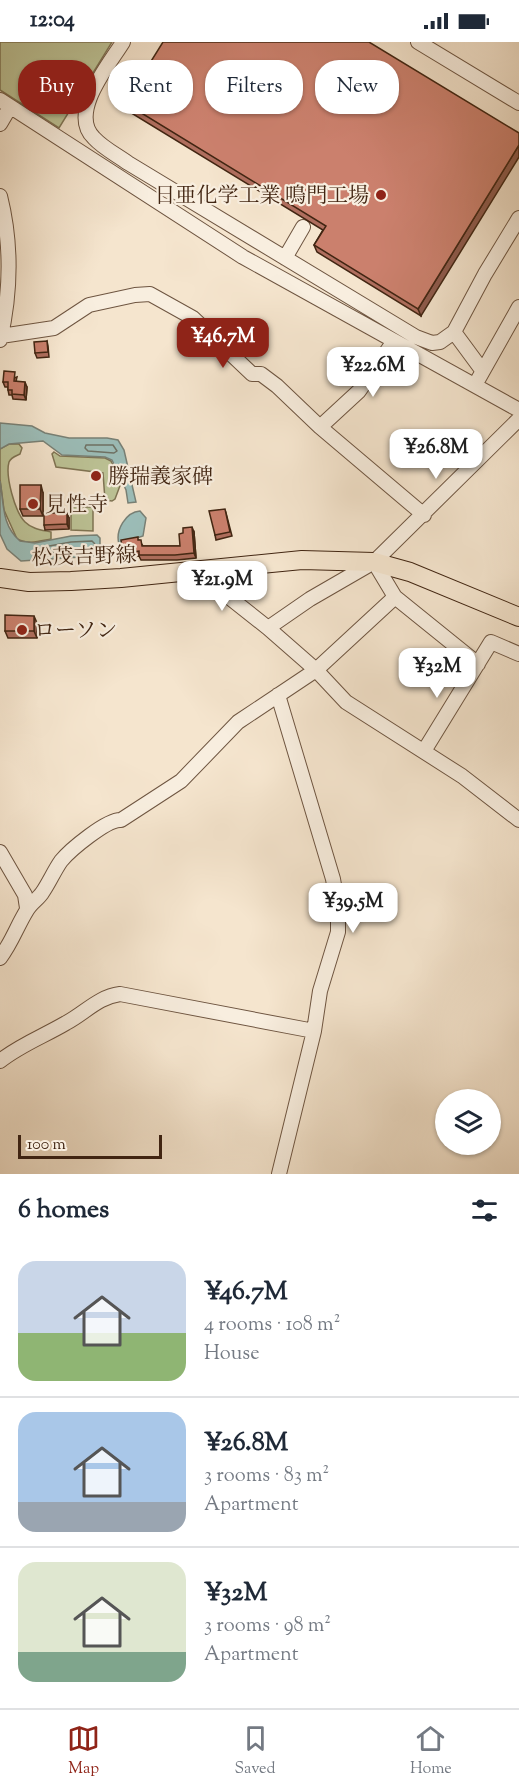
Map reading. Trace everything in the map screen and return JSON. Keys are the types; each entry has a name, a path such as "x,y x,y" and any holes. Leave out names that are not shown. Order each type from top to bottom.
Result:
{"main road":[{"name":"松茂吉野線","path":"0,578 29,582 71,581 302,560 374,562 410,572 519,617"}],"street":[{"path":"123,42 88,99 85,111 87,130 94,138 128,163 416,337 432,343 440,342 454,332 519,218"},
{"path":"418,42 519,103"},
{"path":"0,124 5,103 243,257 519,410"},
{"path":"0,196 6,218 10,274 3,302 1,338 54,328 89,305 150,294 193,318 252,374 261,374 276,386 320,427 424,515"},
{"path":"285,258 303,227"},
{"path":"475,385 519,306"},
{"path":"454,332 483,370"},
{"path":"320,427 359,391 394,341"},
{"path":"268,628 310,599 374,562 519,419"},
{"path":"374,562 395,597 478,664"},
{"path":"196,571 268,628 316,670 346,702 462,776 519,820"},
{"path":"0,958 12,942 27,908 41,895 62,861 71,852 115,819 121,820 181,782 238,722 316,670 395,597"},
{"path":"424,751 491,642 519,654"},
{"path":"278,695 333,879 338,908 338,932 320,991 314,1031 279,1174"},
{"path":"0,852 24,895 27,908"},
{"path":"0,1061 33,1039 80,1015 98,1001 120,994 314,1031"}],"green space":[{"path":"0,42 112,42 96,68 96,60 18,60 18,102 0,90"},
{"path":"37,114 68,114 59,128"},
{"path":"9,444 19,444 22,448 20,454 10,460 8,468 14,502 25,522 37,529 51,532 51,539 30,542 17,539 4,510 0,479 0,449"},
{"path":"54,452 60,456 105,458 111,461 121,483 115,499 105,500 103,473 56,467 52,454"},
{"path":"71,507 93,507 93,531 71,530"}],"water":[{"path":"0,423 32,426 45,433 69,438 118,440 124,450 136,502 128,503 126,490 112,460 105,457 62,455 43,441 9,444 0,449"},
{"path":"0,481 6,521 20,541 35,543 71,536 97,535 100,538 100,554 21,561 7,549 0,534"},
{"path":"140,511 146,518 143,536 119,544 120,528 126,518"}],"building":[{"name":"日亜化学工業 鳴門工場","path":"163,42 369,42 399,60 315,60 315,114 399,114 399,60 519,133 519,145 418,309 314,245 326,226 143,114 193,114 193,60 152,60"},
{"path":"47,341 48,352 35,353 34,342"},
{"path":"4,371 15,372 14,381 25,382 24,395 12,394 12,390 8,390 8,382 3,382"},
{"path":"20,485 41,485 40,509 20,509"},
{"path":"225,509 230,532 215,535 209,511"},
{"path":"44,513 67,513 67,524 44,525"},
{"path":"192,527 194,553 139,555 139,551 123,553 121,540 138,537 142,546 180,546 179,534 183,533 183,528"},
{"path":"5,615 34,616 34,631 5,631"}],"place":[{"name":"日亜化学工業 鳴門工場","path":"381,195"},
{"name":"勝瑞義家碑","path":"96,476"},
{"name":"見性寺","path":"33,504"},
{"name":"ローソン","path":"22,630"}]}
